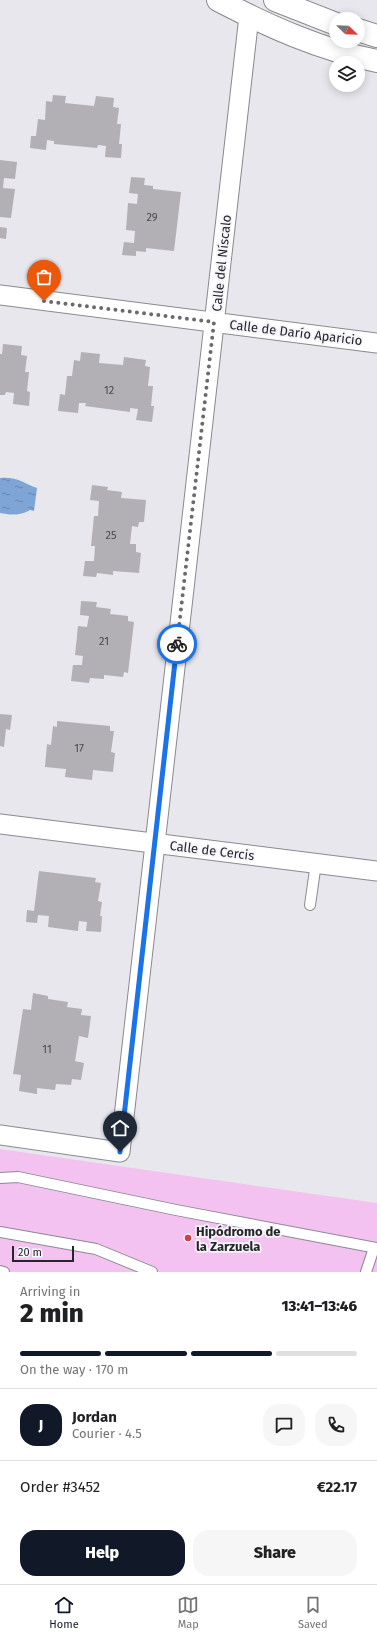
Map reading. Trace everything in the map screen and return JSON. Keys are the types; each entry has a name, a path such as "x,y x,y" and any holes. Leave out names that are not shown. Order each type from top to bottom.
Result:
{"street":[{"path":"218,0 249,16 315,44 377,61"},
{"path":"275,0 329,21"},
{"name":"Calle del Níscalo","path":"0,1135 120,1152 249,16"},
{"path":"365,32 377,36"},
{"name":"Calle de Darío Aparicio","path":"0,295 377,343"},
{"name":"Calle de Cercis","path":"0,824 377,870"}],"lane":[{"path":"310,905 316,863"},
{"path":"0,1178 18,1177 176,1210 376,1248 366,1272"},
{"path":"0,1232 96,1249 152,1272"},
{"path":"0,1270 4,1272"}],"shaded area":[{"name":"Hipódromo de la Zarzuela","path":"0,1149 377,1203 377,1272 0,1272"}],"water":[{"path":"0,478 15,479 37,488 34,511 30,510 15,514 0,513"}],"building":[{"path":"53,95 66,96 65,103 94,106 96,96 114,98 113,107 119,108 117,124 121,124 119,144 122,144 121,158 105,157 106,146 98,145 97,148 54,144 54,141 47,140 46,150 30,148 31,136 36,136 38,119 45,120 46,101 52,102"},
{"path":"0,160 17,162 15,179 4,178 3,188 15,189 11,218 0,217"},
{"path":"131,177 145,178 144,185 153,186 153,189 181,192 174,251 146,248 146,252 136,251 136,256 122,255 124,242 134,243 135,231 126,230 128,203 137,204 138,194 129,193"},
{"path":"0,227 7,228 6,239 0,238"},
{"path":"3,344 22,346 21,355 27,356 25,372 29,372 27,391 30,392 29,406 13,404 14,393 6,392 5,395 0,395 0,354 2,354"},
{"path":"81,352 100,354 99,363 123,365 124,357 146,360 145,366 150,367 148,386 153,386 151,406 154,406 152,422 136,420 138,409 130,408 130,412 85,406 86,403 79,403 78,413 58,411 60,394 65,395 67,376 72,376 74,360 80,361"},
{"path":"92,485 108,487 107,490 122,492 121,498 146,500 144,522 139,522 138,527 132,526 130,544 136,544 136,552 141,553 139,573 113,571 113,575 97,573 96,577 83,576 85,561 94,561 95,546 91,546 94,516 98,516 99,501 90,500"},
{"path":"81,601 97,602 96,607 111,609 110,614 128,616 128,621 134,622 128,673 124,672 123,677 104,675 104,679 90,678 89,683 71,681 73,665 82,665 83,656 75,655 78,626 87,627 89,616 80,615"},
{"path":"0,714 12,715 10,730 6,729 4,747 0,746"},
{"path":"57,721 110,726 110,731 114,731 111,752 115,753 113,772 93,770 92,780 65,777 66,769 45,767 47,744 51,745 53,726 57,727"},
{"path":"39,871 96,878 95,882 101,883 98,901 102,902 100,916 102,916 101,932 86,931 87,922 79,921 78,931 48,927 49,916 38,915 37,923 26,922 27,910 34,911"},
{"path":"33,993 48,996 48,999 68,1002 67,1007 82,1009 81,1015 91,1016 88,1038 79,1036 75,1061 84,1063 81,1080 72,1079 71,1085 56,1084 55,1090 37,1088 37,1094 19,1091 21,1075 13,1074 23,1009 31,1010"}],"way so far":[{"path":"44,301 214,322 177,644"}],"place":[{"name":"Hipódromo de la Zarzuela","path":"188,1238"}],"route":[{"path":"120,1152 177,644"}]}
